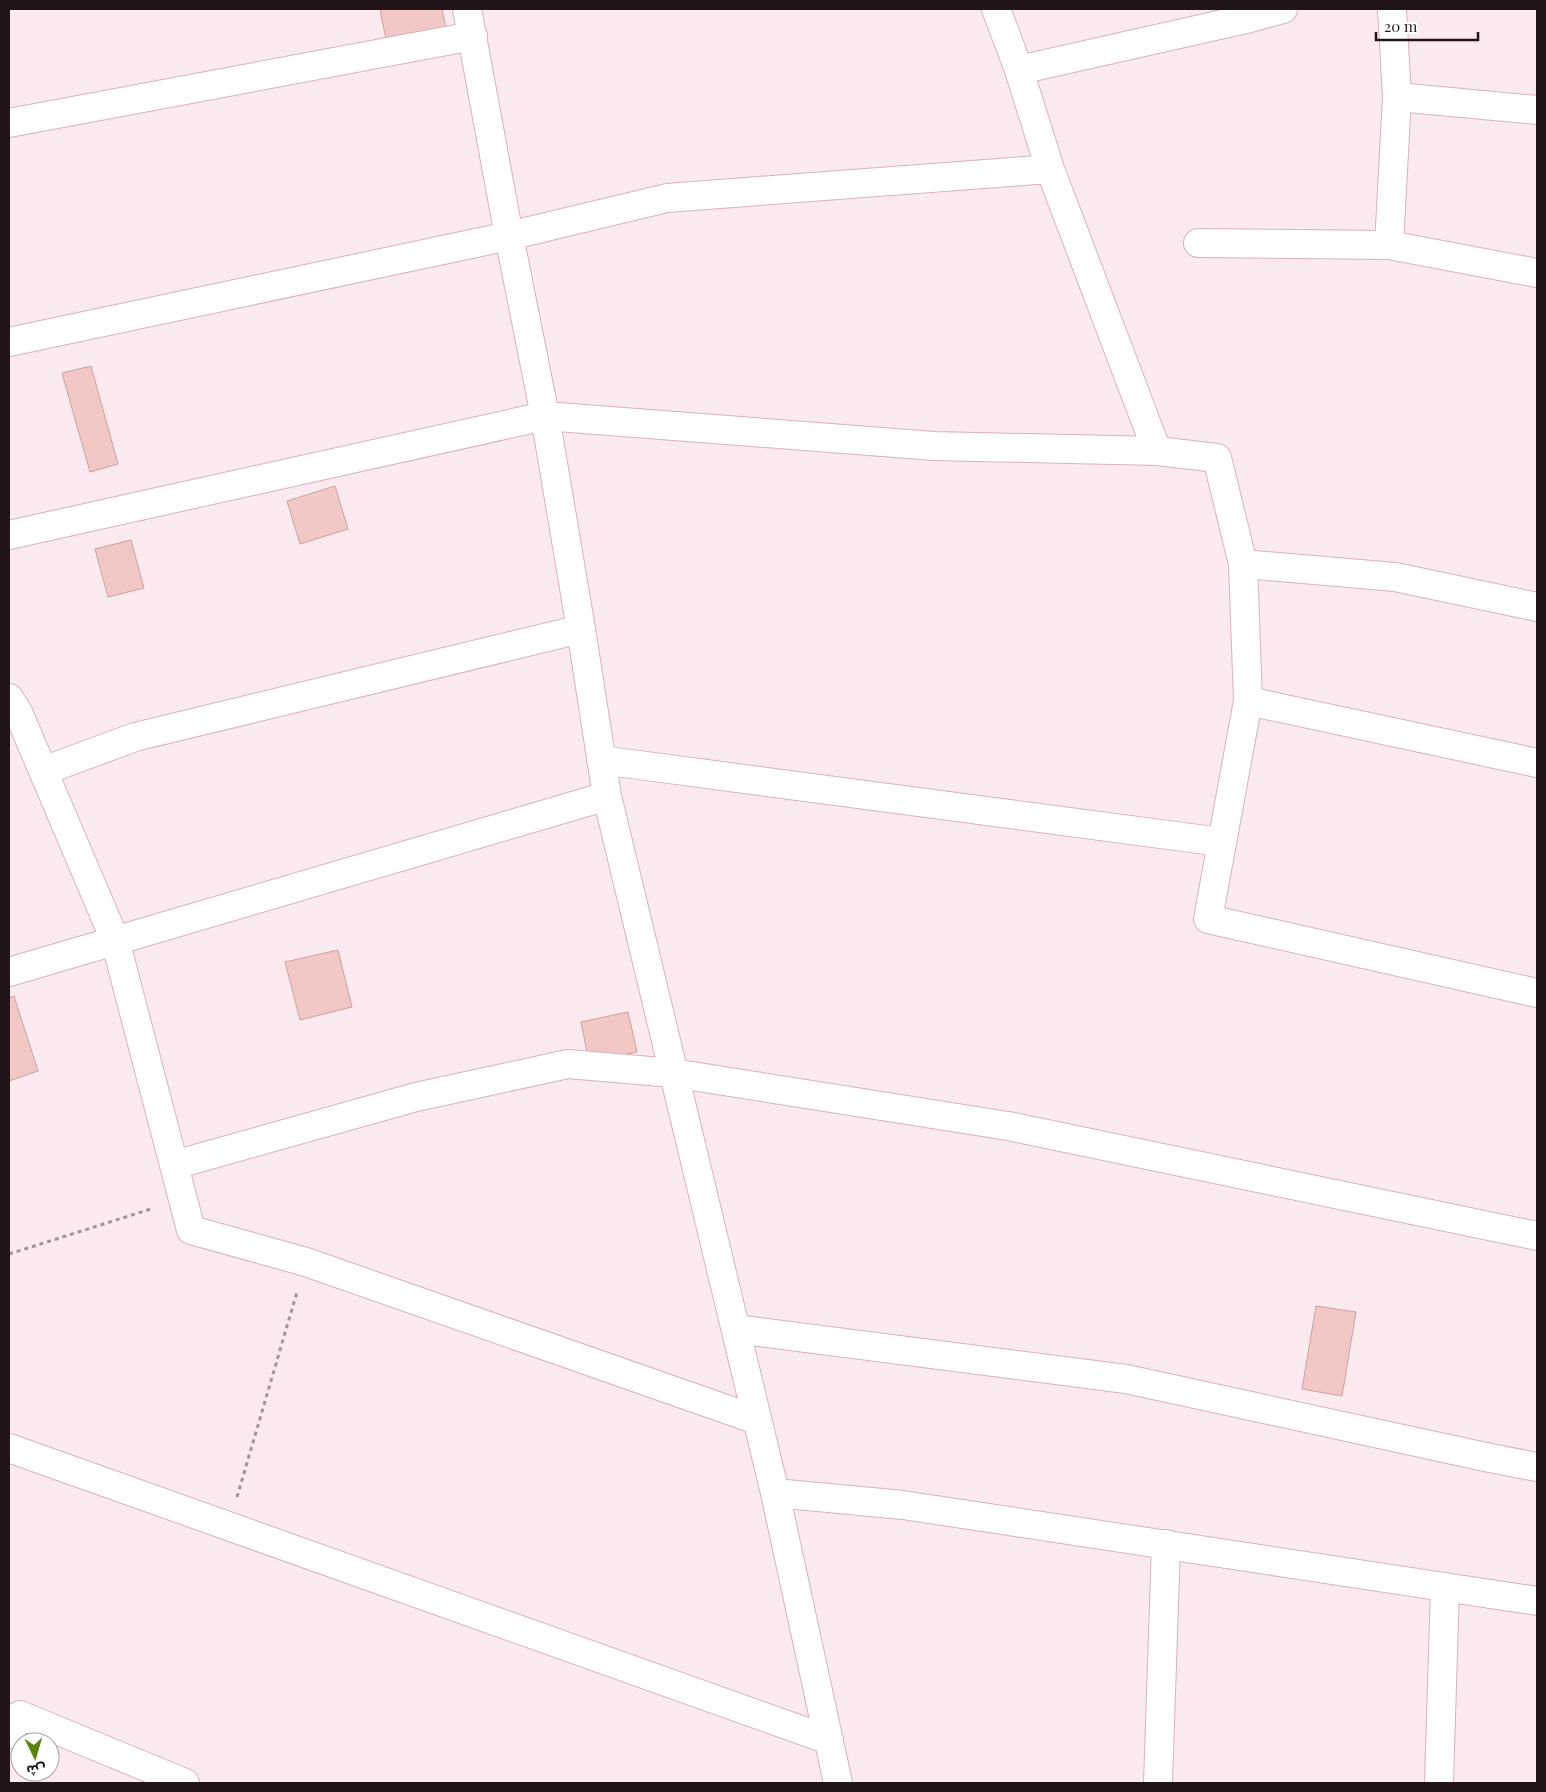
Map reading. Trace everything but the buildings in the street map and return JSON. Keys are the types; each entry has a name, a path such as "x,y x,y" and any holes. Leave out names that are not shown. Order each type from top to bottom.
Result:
{"street":[{"path":"467,9 545,416 607,796 775,1493 838,1783"},
{"path":"996,9 1019,70 1050,169 1157,451"},
{"path":"1019,70 1249,14 1283,9"},
{"path":"1389,245 1397,97 1392,9"},
{"path":"9,123 473,36"},
{"path":"1397,97 1537,110"},
{"path":"9,342 509,236 667,198 1050,169"},
{"path":"1198,243 1389,245 1537,273"},
{"path":"9,535 545,416 934,446 1157,451 1217,458 1243,564 1248,702 1208,919 1537,993"},
{"path":"1243,564 1395,577 1537,606"},
{"path":"43,771 135,737 581,629"},
{"path":"9,698 18,712 115,940 192,1230 306,1262 757,1420"},
{"path":"1248,702 1537,763"},
{"path":"601,760 1221,842"},
{"path":"9,972 607,796"},
{"path":"174,1165 416,1097 568,1064 673,1073 1008,1126 1537,1236"},
{"path":"736,1330 1126,1379 1490,1458 1537,1466"},
{"path":"9,1448 829,1740"},
{"path":"775,1493 903,1505 1537,1601"},
{"path":"1158,1783 1166,1544"},
{"path":"1438,1783 1445,1586"},
{"path":"9,1734 20,1715 185,1783"}],"path":[{"path":"9,1254 183,1198"},
{"path":"228,1526 306,1262"}]}
